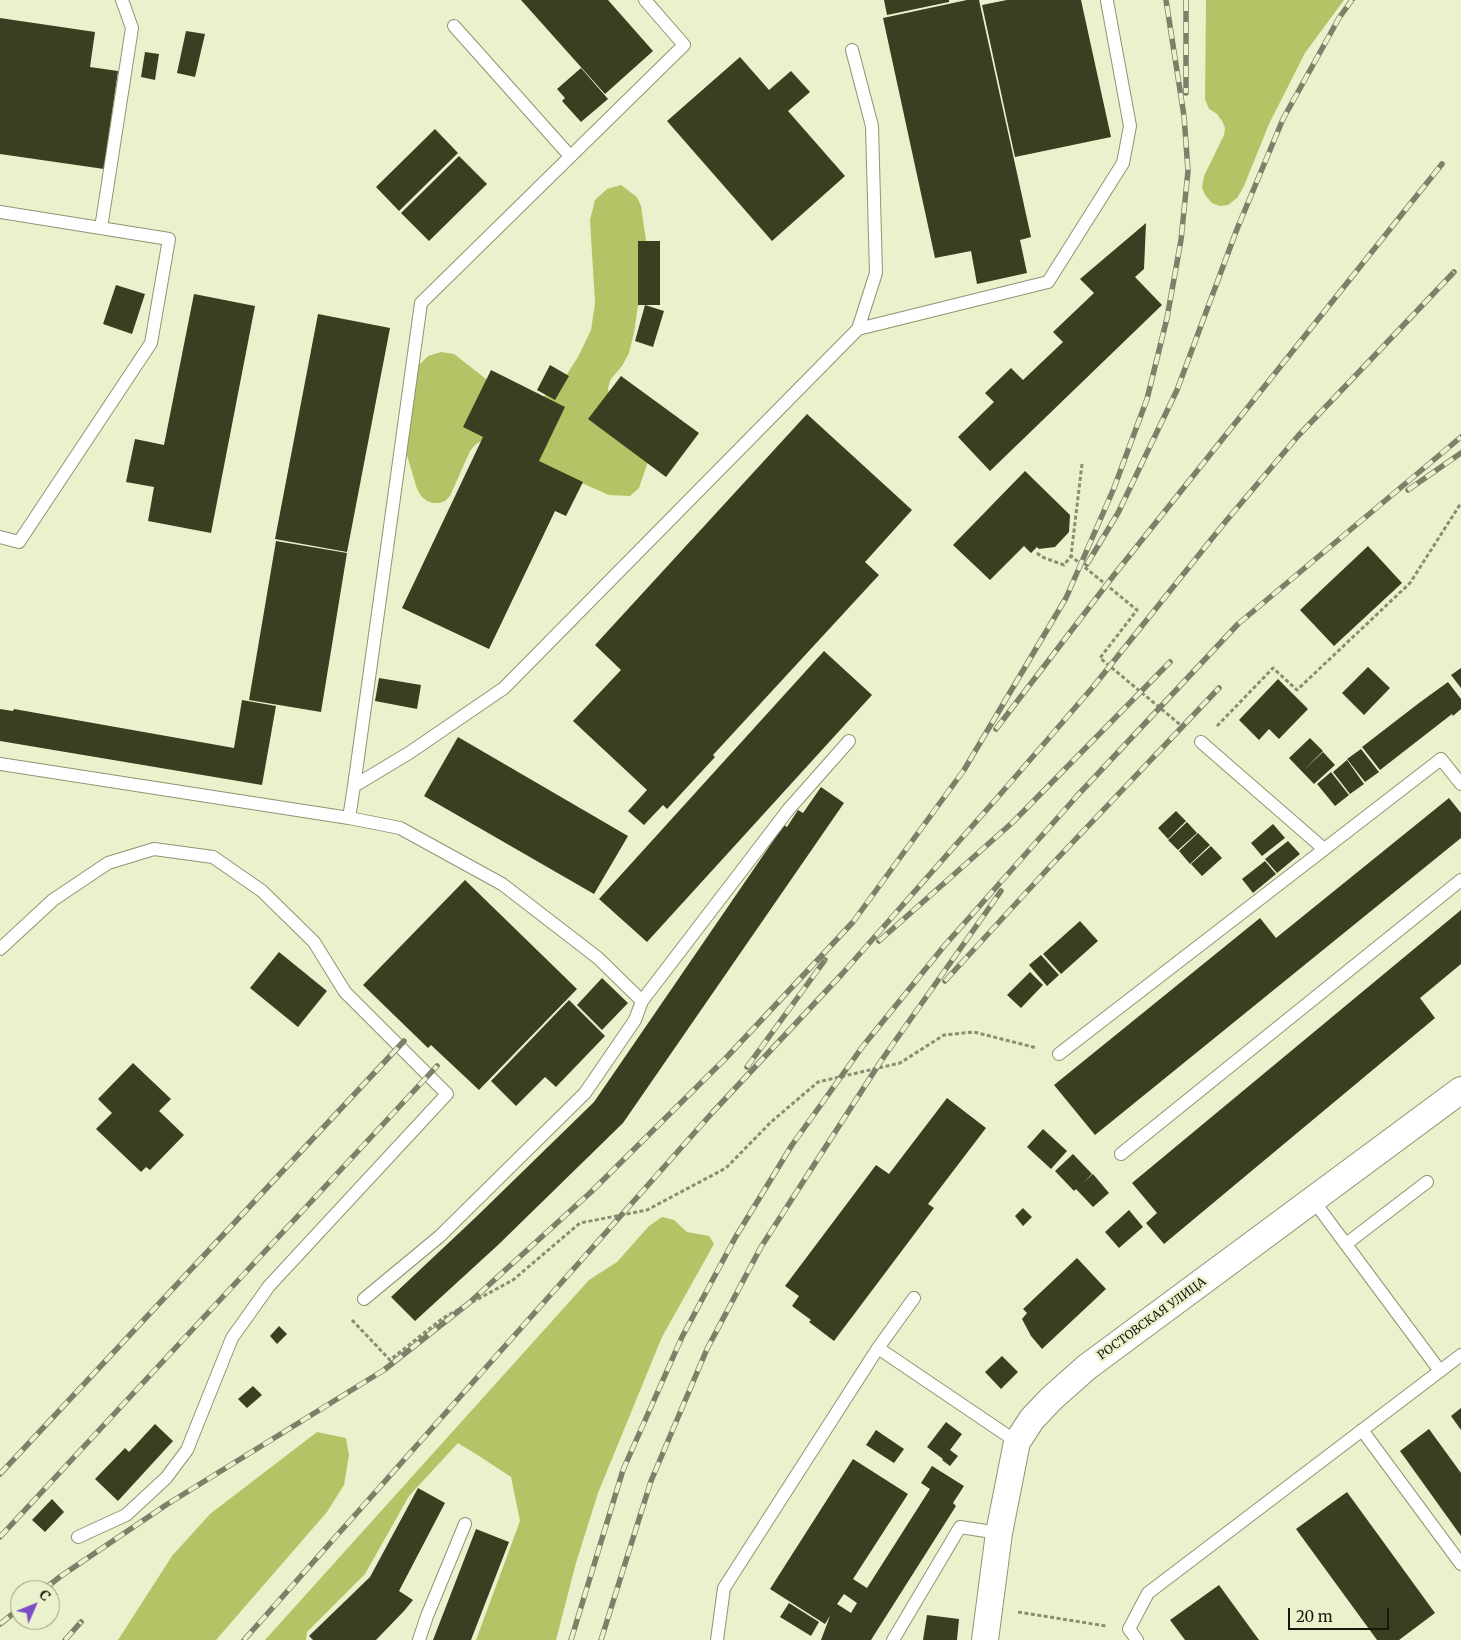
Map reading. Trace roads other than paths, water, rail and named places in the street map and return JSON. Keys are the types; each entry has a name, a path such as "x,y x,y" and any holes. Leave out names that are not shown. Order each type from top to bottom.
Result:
{"street":[{"name":"РОСТОВСКАЯ УЛИЦА","path":"985,1640 999,1533 1016,1442 1032,1419 1087,1367 1461,1090"}],"lane":[{"path":"101,228 132,28 122,0"},
{"path":"349,818 420,302 684,45 644,0"},
{"path":"858,329 1048,282 1123,163 1130,126 1107,1"},
{"path":"454,26 570,156"},
{"path":"354,786 409,753 504,688 858,329 876,273 872,126 852,50"},
{"path":"0,212 169,239 151,343 19,542 0,537"},
{"path":"364,1298 440,1236 585,1093 635,1020 642,1001 788,810 849,742"},
{"path":"1201,742 1324,849"},
{"path":"1059,1054 1441,759 1461,784"},
{"path":"0,764 349,818 400,828 502,884 598,958 642,1001"},
{"path":"0,949 52,900 108,863 154,849 213,857 262,891 314,942 345,992 447,1094 269,1286 232,1338 187,1450 166,1478 126,1515 78,1537"},
{"path":"1121,1154 1461,880"},
{"path":"1346,1244 1427,1182"},
{"path":"1313,1200 1440,1371"},
{"path":"717,1640 724,1588 878,1348 914,1298"},
{"path":"878,1348 1016,1442"},
{"path":"1137,1640 1129,1629 1148,1594 1461,1355"},
{"path":"1362,1430 1461,1564"},
{"path":"419,1640 465,1524"},
{"path":"893,1640 960,1527 999,1533"}],"railway":[{"path":"56,1580 166,1505 384,1370 469,1303 591,1192 725,1059 853,922 964,770 1066,598 1114,488 1147,399 1167,318 1181,240 1188,171 1184,116 1166,0"},
{"path":"1186,0 1186,93"},
{"path":"1087,564 1118,513 1177,390 1237,229 1283,119 1339,18 1352,0"},
{"path":"996,729 1114,575 1442,164"},
{"path":"244,1640 712,1113 842,974 997,798 1093,687 1226,521 1298,436 1454,272"},
{"path":"571,1640 623,1470 682,1337 735,1238 792,1145 863,1046 945,945 1077,796 1238,624 1461,437"},
{"path":"1408,490 1461,453"},
{"path":"879,941 1013,822 1170,662"},
{"path":"945,981 1055,861 1219,688"},
{"path":"601,1640 651,1481 707,1349 761,1247 881,1061 1001,891"},
{"path":"747,1067 825,960"},
{"path":"0,1474 404,1041"},
{"path":"0,1537 437,1066"},
{"path":"0,1624 10,1616"},
{"path":"65,1640 81,1622"}]}
